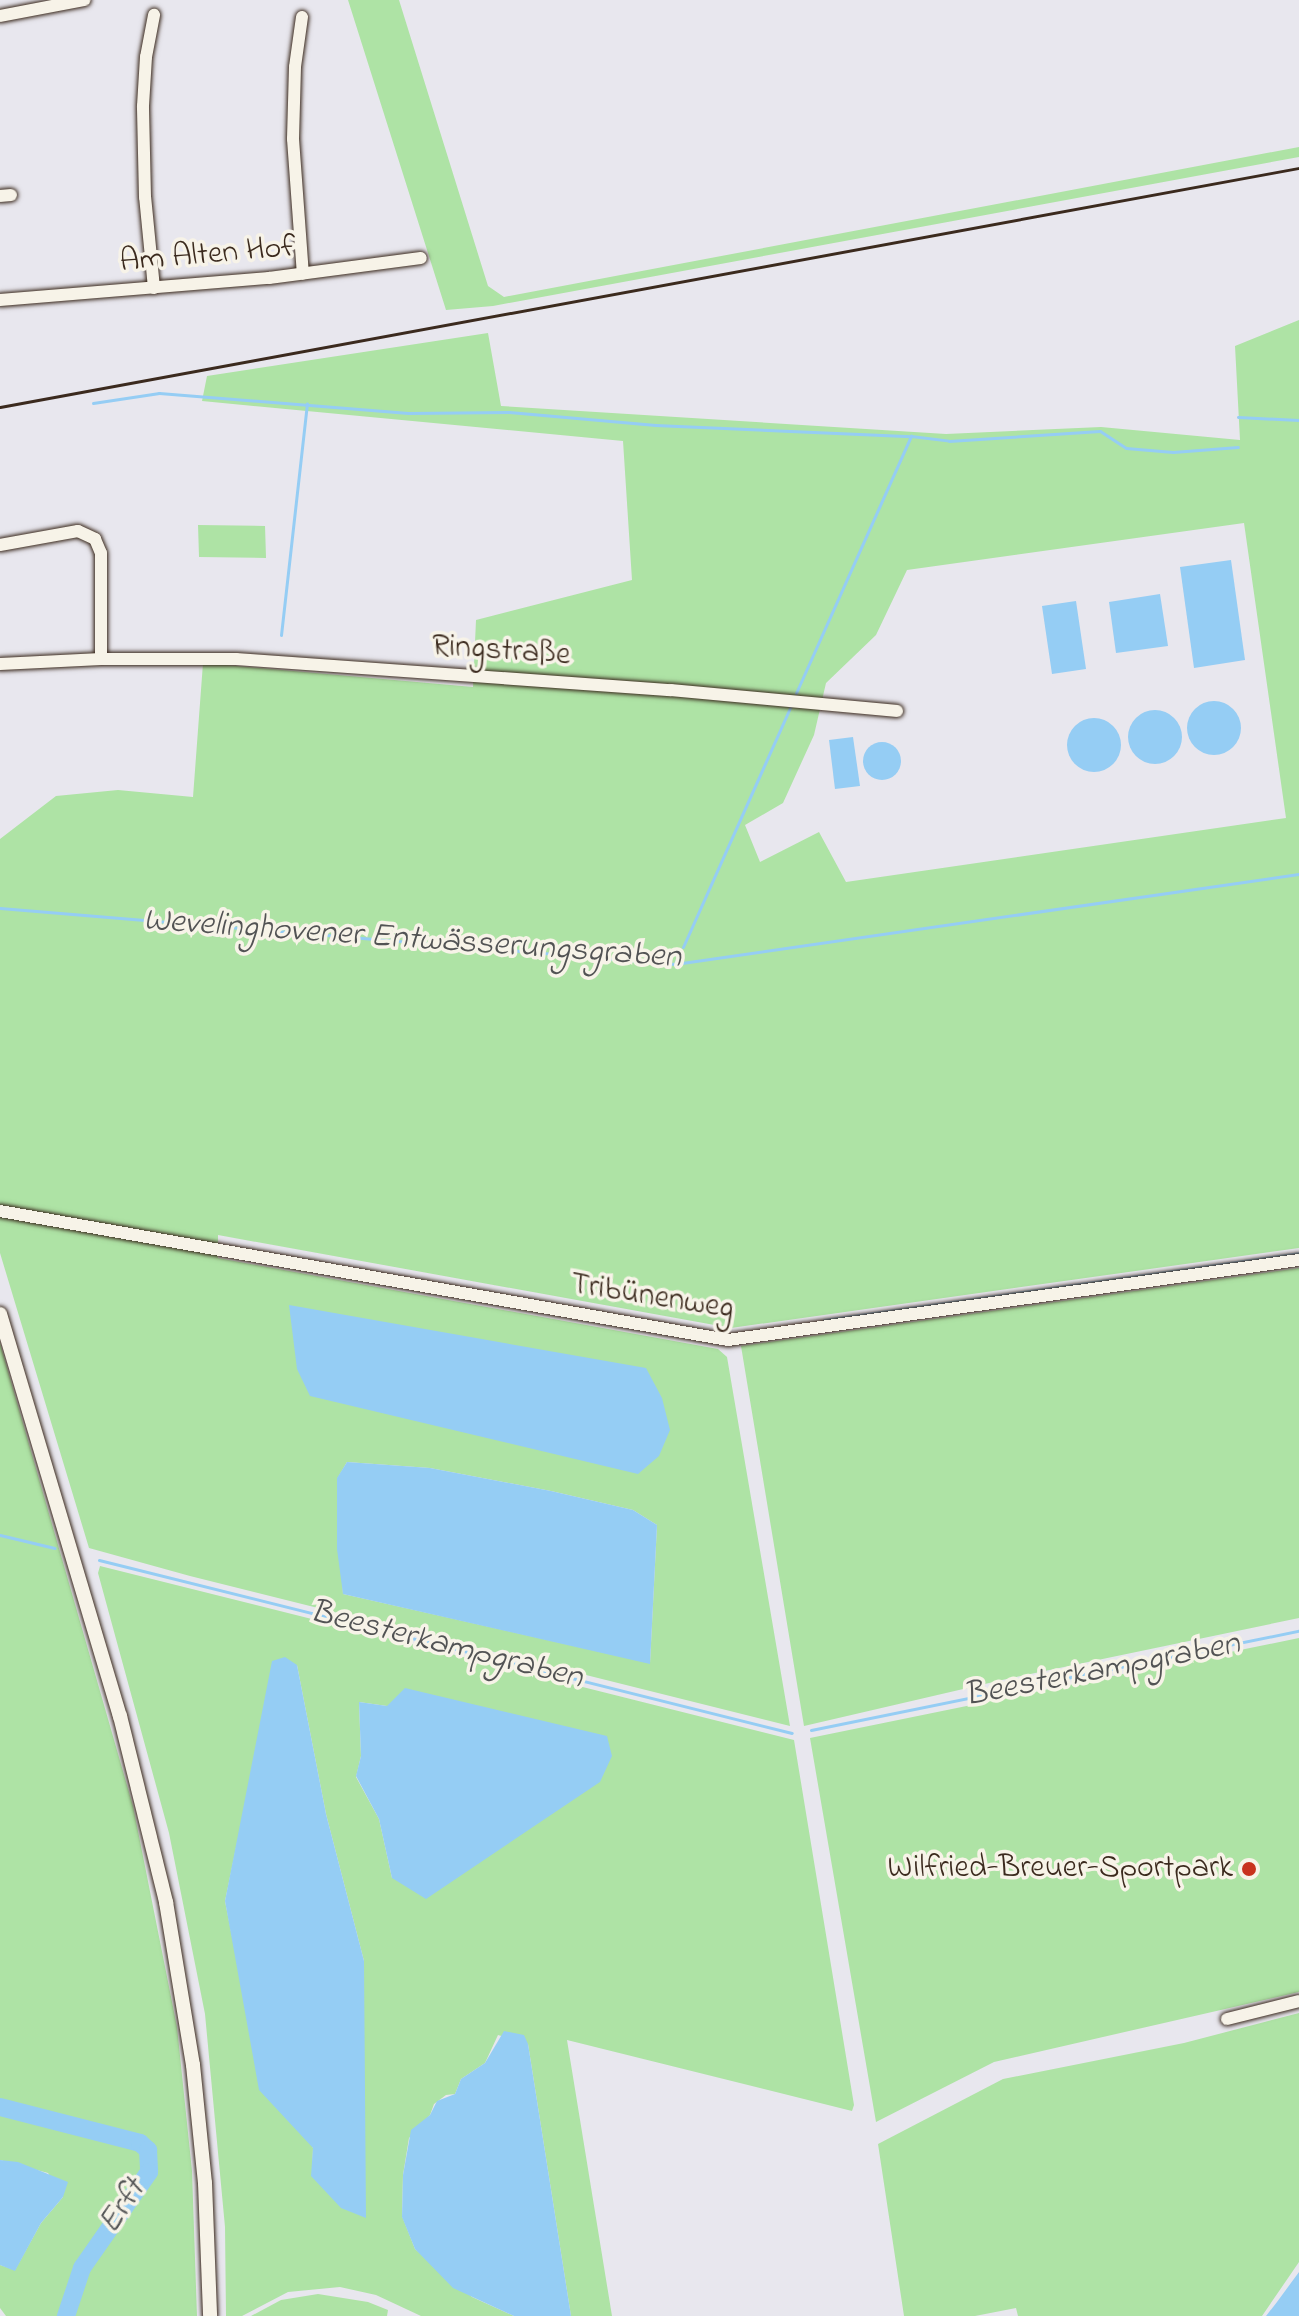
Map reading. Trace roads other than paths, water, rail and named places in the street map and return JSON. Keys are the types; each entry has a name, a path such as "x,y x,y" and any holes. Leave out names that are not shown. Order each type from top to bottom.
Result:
{"street":[{"path":"0,16 84,0"},
{"path":"154,15 146,57 143,106 145,197 154,288"},
{"path":"302,17 295,67 293,139 303,274"},
{"name":"Am Alten Hof","path":"0,300 303,274 421,258"},
{"path":"0,545 78,531 95,539 101,553 101,659"},
{"name":"Ringstraße","path":"0,664 101,659 236,659 671,690 897,711"},
{"name":"Tribünenweg","path":"0,1211 728,1340 1299,1260"},
{"path":"0,1314 120,1716 166,1902 193,2065 205,2183 210,2316"},
{"path":"1227,2019 1299,2001"}],"water":[{"path":"1231,560 1245,660 1194,668 1180,567"},
{"path":"1160,594 1168,646 1116,653 1109,602"},
{"path":"1076,601 1086,669 1052,674 1042,606"},
{"path":"1214,701 1233,709 1241,728 1233,747 1214,755 1195,747 1187,728 1195,709"},
{"path":"1155,710 1174,718 1182,737 1174,756 1155,764 1136,756 1128,737 1136,718"},
{"path":"1094,718 1113,726 1121,745 1113,764 1094,772 1075,764 1067,745 1075,726"},
{"path":"853,737 860,786 835,789 829,740"},
{"path":"882,742 895,748 901,761 895,774 882,780 869,774 863,761 869,748"},
{"path":"289,1305 646,1368 662,1398 670,1430 659,1456 638,1474 310,1396 297,1369"},
{"path":"347,1462 430,1468 551,1491 633,1510 657,1525 650,1664 343,1594 337,1549 337,1478"},
{"path":"285,1657 297,1665 326,1814 364,1961 366,2218 341,2208 311,2176 313,2148 259,2090 225,1901 272,1661"},
{"path":"405,1688 607,1736 612,1756 600,1782 426,1899 392,1878 379,1819 356,1776 361,1756 359,1702 387,1706"},
{"path":"504,2031 524,2035 528,2044 571,2316 514,2316 453,2288 415,2249 402,2217 403,2175 411,2130 430,2115 437,2101 455,2094 461,2079 485,2063"},
{"path":"0,2160 18,2162 68,2182 63,2197 41,2223 15,2271 0,2265"},
{"path":"1299,2272 1299,2316 1266,2316 1277,2302"}],"waterway":[{"path":"93,403 159,393 408,413 509,412 655,425 911,436"},
{"path":"281,635 307,403"},
{"path":"1238,417 1299,420"},
{"path":"796,693 911,436 949,441 1100,431 1126,448 1173,452 1238,447"},
{"path":"683,947 791,706"},
{"name":"Wevelinghovener Entwässerungsgraben","path":"0,908 675,964 1299,874"},
{"path":"675,964 679,955"},
{"path":"824,1320 1299,1253"},
{"name":"Beesterkampgraben","path":"0,1535 54,1548"},
{"name":"Beesterkampgraben","path":"99,1560 792,1733"},
{"name":"Beesterkampgraben","path":"811,1730 1299,1631"},
{"name":"Erft","path":"0,2107 140,2143 148,2150 149,2172 82,2268 66,2316"}],"railway":[{"path":"0,407 1299,168"}],"place":[{"name":"Wilfried-Breuer-Sportpark","path":"1249,1869"}]}
